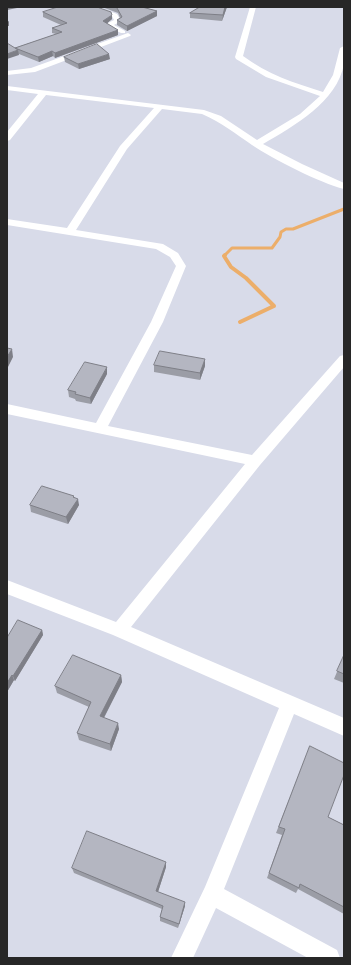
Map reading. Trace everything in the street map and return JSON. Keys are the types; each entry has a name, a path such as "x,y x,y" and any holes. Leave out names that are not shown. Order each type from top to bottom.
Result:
{"street":[{"path":"7,73 32,70 128,35 108,25 118,21 114,15 92,7"},
{"path":"253,7 239,57 259,70 297,86 326,95"},
{"path":"256,144 296,122 316,106 326,95 338,73 344,48"},
{"path":"7,88 204,112 215,116 256,144 301,167 344,186"},
{"path":"7,138 44,92"},
{"path":"70,232 123,148 160,106"},
{"path":"7,222 159,246 174,255 181,266 157,322 100,429"},
{"path":"119,630 255,461 344,359"},
{"path":"7,409 255,461"},
{"path":"7,587 119,630 344,727"},
{"path":"182,958 212,894 290,703"},
{"path":"212,894 329,958"}],"building":[{"path":"58,7 97,7 111,12 112,15 103,21 118,30 55,53 52,51 38,57 15,48 62,32 52,28 67,23 43,12"},
{"path":"115,7 142,7 157,11 127,26 117,20 122,17"},
{"path":"200,7 225,7 223,15 190,13"},
{"path":"7,43 18,50 7,54"},
{"path":"97,44 109,54 78,64 64,57"},
{"path":"7,348 12,349 7,357"},
{"path":"160,351 205,359 200,373 154,365"},
{"path":"85,362 107,367 90,398 75,394 76,392 68,390"},
{"path":"42,486 74,496 73,497 78,499 66,517 30,505"},
{"path":"18,620 42,630 7,683 7,638"},
{"path":"73,655 121,675 100,716 118,723 110,744 77,733 91,702 55,686"},
{"path":"344,655 344,674 337,671"},
{"path":"310,746 344,763 344,775 328,817 344,825 344,907 300,884 299,888 269,873 285,829 279,827"},
{"path":"87,831 166,862 156,891 185,902 179,924 160,917 163,906 72,868"}],"waterway":[{"path":"240,322 274,306 246,278 231,267 224,256 232,248 272,248 280,237 281,232 286,229 293,229 344,209"}]}
